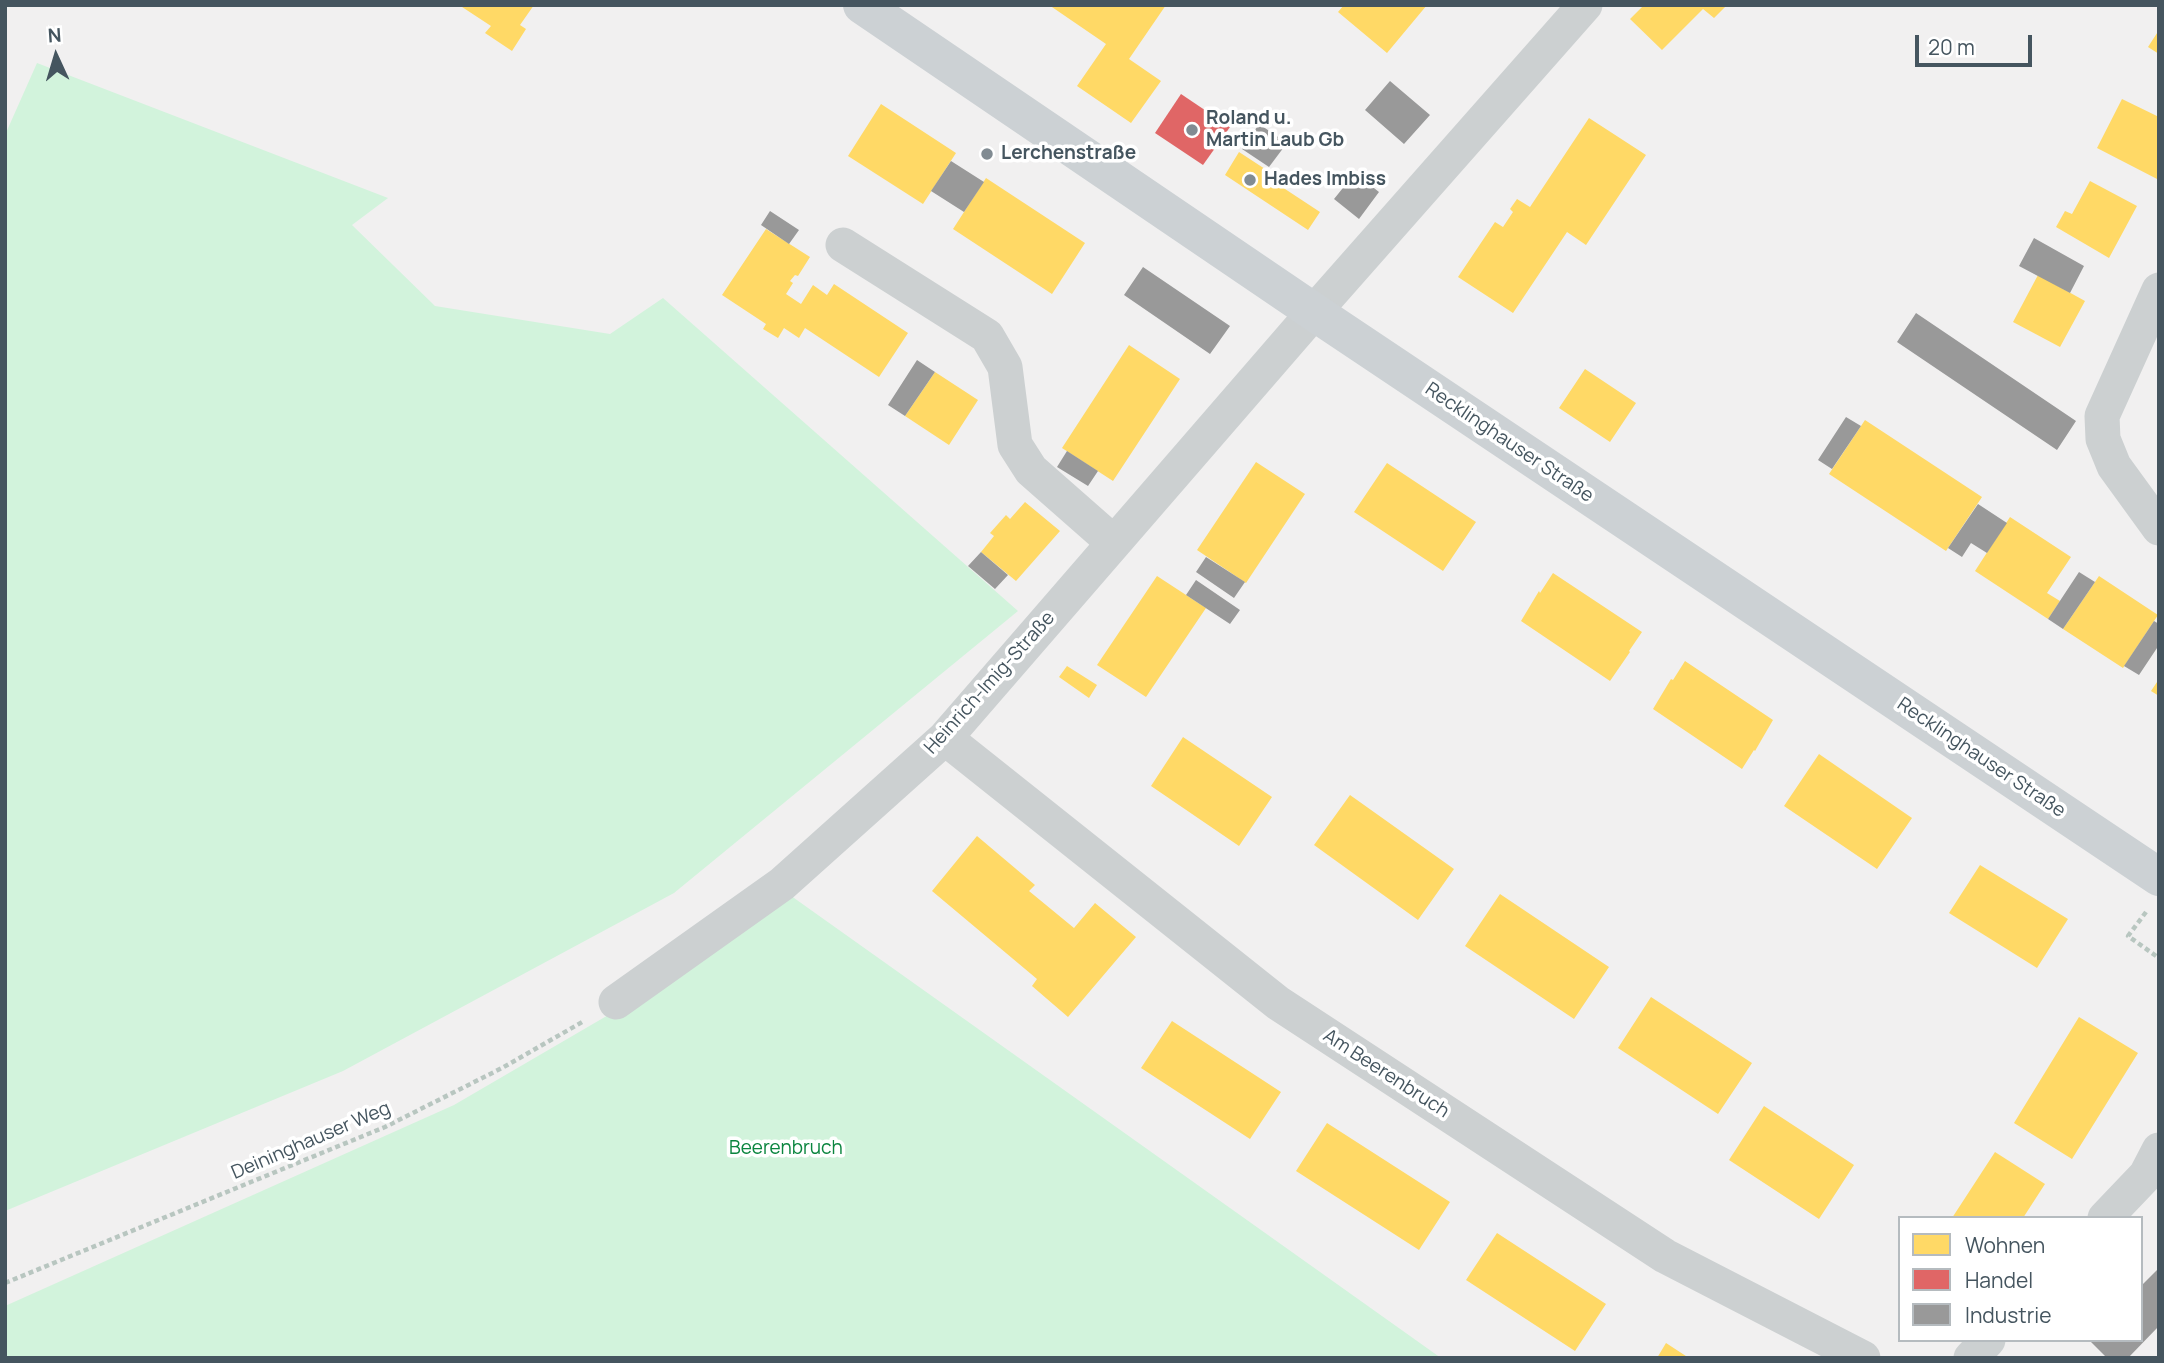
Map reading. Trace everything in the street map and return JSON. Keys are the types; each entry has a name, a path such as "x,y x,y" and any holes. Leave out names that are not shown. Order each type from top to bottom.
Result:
{"main road":[{"name":"Recklinghauser Straße","path":"862,5 2155,890"}],"street":[{"path":"1314,312 1585,5"},
{"path":"844,245 987,336 1005,367 1015,445 1031,470 1114,543"},
{"path":"2159,290 2102,416 2103,439 2114,466 2159,528"},
{"name":"Heinrich-Imig-Straße","path":"616,1002 782,884 945,738 1314,312"},
{"name":"Am Beerenbruch","path":"945,738 1278,1003 1665,1256 1863,1358"},
{"path":"2107,1216 2146,1175 2159,1150"},
{"path":"1971,1358 1986,1342"}],"path":[{"path":"2155,890 2128,936 2159,958"},
{"name":"Deininghauser Weg","path":"5,1283 385,1127 502,1068 616,1002"}],"green space":[{"path":"37,63 388,198 352,225 435,306 610,334 663,298 1018,611 674,893 343,1071 5,1211 5,135"},
{"name":"Beerenbruch","path":"787,893 1441,1358 5,1358 5,1306 454,1105 622,1007"}],"building: Wohnen":[{"path":"459,5 534,5 520,25 526,29 512,51 485,33 491,26"},
{"path":"1049,5 1166,5 1129,59 1161,81 1131,123 1077,86 1106,44"},
{"path":"1344,5 1427,5 1387,53 1338,12"},
{"path":"1644,5 1727,5 1714,18 1703,9 1662,50 1630,19"},
{"path":"2159,30 2159,54 2148,47"},
{"path":"2122,99 2159,117 2159,180 2097,148"},
{"path":"881,104 956,153 923,204 848,156"},
{"path":"1589,118 1646,155 1586,245 1567,232 1513,313 1458,277 1495,222 1503,227 1513,212 1510,209 1517,199 1530,207"},
{"path":"1239,152 1285,182 1282,187 1320,212 1308,230 1225,175"},
{"path":"986,178 1085,243 1052,294 953,229"},
{"path":"2090,181 2137,206 2109,258 2056,227 2065,211 2072,214"},
{"path":"766,229 810,257 798,276 795,275 790,281 793,283 786,294 801,304 813,285 827,295 834,284 908,333 879,377 805,328 799,338 784,328 778,338 763,329 766,324 722,295"},
{"path":"2038,275 2085,301 2060,347 2013,322"},
{"path":"1129,345 1180,379 1113,481 1062,448"},
{"path":"1585,369 1636,403 1610,442 1559,408"},
{"path":"935,372 978,400 949,445 905,416"},
{"path":"1865,420 1982,497 1946,551 1829,474"},
{"path":"1256,462 1305,494 1246,583 1197,550"},
{"path":"1387,463 1476,522 1443,571 1354,512"},
{"path":"1025,502 1060,531 1016,581 981,552 994,536 990,533 1006,515 1010,519"},
{"path":"2010,517 2071,557 2047,593 2060,601 2048,619 1975,571"},
{"path":"1553,573 1642,632 1610,681 1521,621"},
{"path":"1157,576 1206,608 1146,697 1097,665"},
{"path":"2099,576 2158,615 2123,668 2063,629"},
{"path":"1685,661 1773,720 1742,769 1653,709"},
{"path":"1067,666 1097,685 1089,698 1059,677"},
{"path":"2159,679 2159,696 2151,691"},
{"path":"1183,737 1272,797 1239,846 1151,786"},
{"path":"1819,754 1912,818 1877,869 1784,806"},
{"path":"1350,795 1454,869 1418,920 1314,845"},
{"path":"977,836 1035,885 1029,891 1074,928 1095,903 1136,937 1068,1017 1032,986 1037,979 932,891"},
{"path":"1980,865 2068,919 2037,968 1949,913"},
{"path":"1500,894 1609,967 1574,1019 1465,946"},
{"path":"1651,997 1752,1063 1718,1114 1618,1048"},
{"path":"2079,1017 2138,1053 2072,1159 2014,1123"},
{"path":"1172,1021 1281,1092 1250,1139 1141,1068"},
{"path":"1764,1106 1854,1165 1819,1219 1729,1160"},
{"path":"1327,1123 1450,1202 1419,1250 1296,1171"},
{"path":"1995,1152 2045,1184 2024,1216 1953,1216"},
{"path":"1497,1233 1606,1304 1575,1351 1466,1280"},
{"path":"1666,1343 1689,1358 1657,1358"}],"building: Handel":[{"name":"Roland u. Martin Laub Gb","path":"1181,94 1230,127 1203,165 1155,133"}],"building: Industrie":[{"path":"1390,81 1430,115 1404,144 1365,110"},
{"path":"1259,124 1287,143 1269,167 1242,149"},
{"path":"951,161 984,182 964,212 931,191"},
{"path":"1355,173 1379,192 1359,219 1334,199"},
{"path":"770,211 799,230 789,244 761,225"},
{"path":"2034,238 2084,266 2070,293 2019,266"},
{"path":"1143,267 1230,326 1210,354 1124,295"},
{"path":"1916,313 2076,421 2057,450 1897,342"},
{"path":"917,360 935,372 905,416 888,405"},
{"path":"1846,417 1861,426 1832,469 1818,460"},
{"path":"1067,451 1098,471 1088,486 1057,467"},
{"path":"1978,504 2007,523 1987,553 1971,543 1962,557 1948,548"},
{"path":"981,552 1008,575 995,589 968,566"},
{"path":"1206,557 1245,582 1234,598 1196,572"},
{"path":"2079,572 2095,582 2063,629 2048,619"},
{"path":"1196,580 1240,610 1230,624 1186,595"},
{"path":"2154,621 2159,624 2159,645 2139,675 2124,666"},
{"path":"2159,1268 2159,1326 2128,1358 2107,1358 2091,1342 2143,1342 2143,1284"}],"place":[{"name":"Roland u. Martin Laub Gb","path":"1192,130"},
{"name":"Lerchenstraße","path":"987,154"},
{"name":"Hades Imbiss","path":"1250,180"}]}
